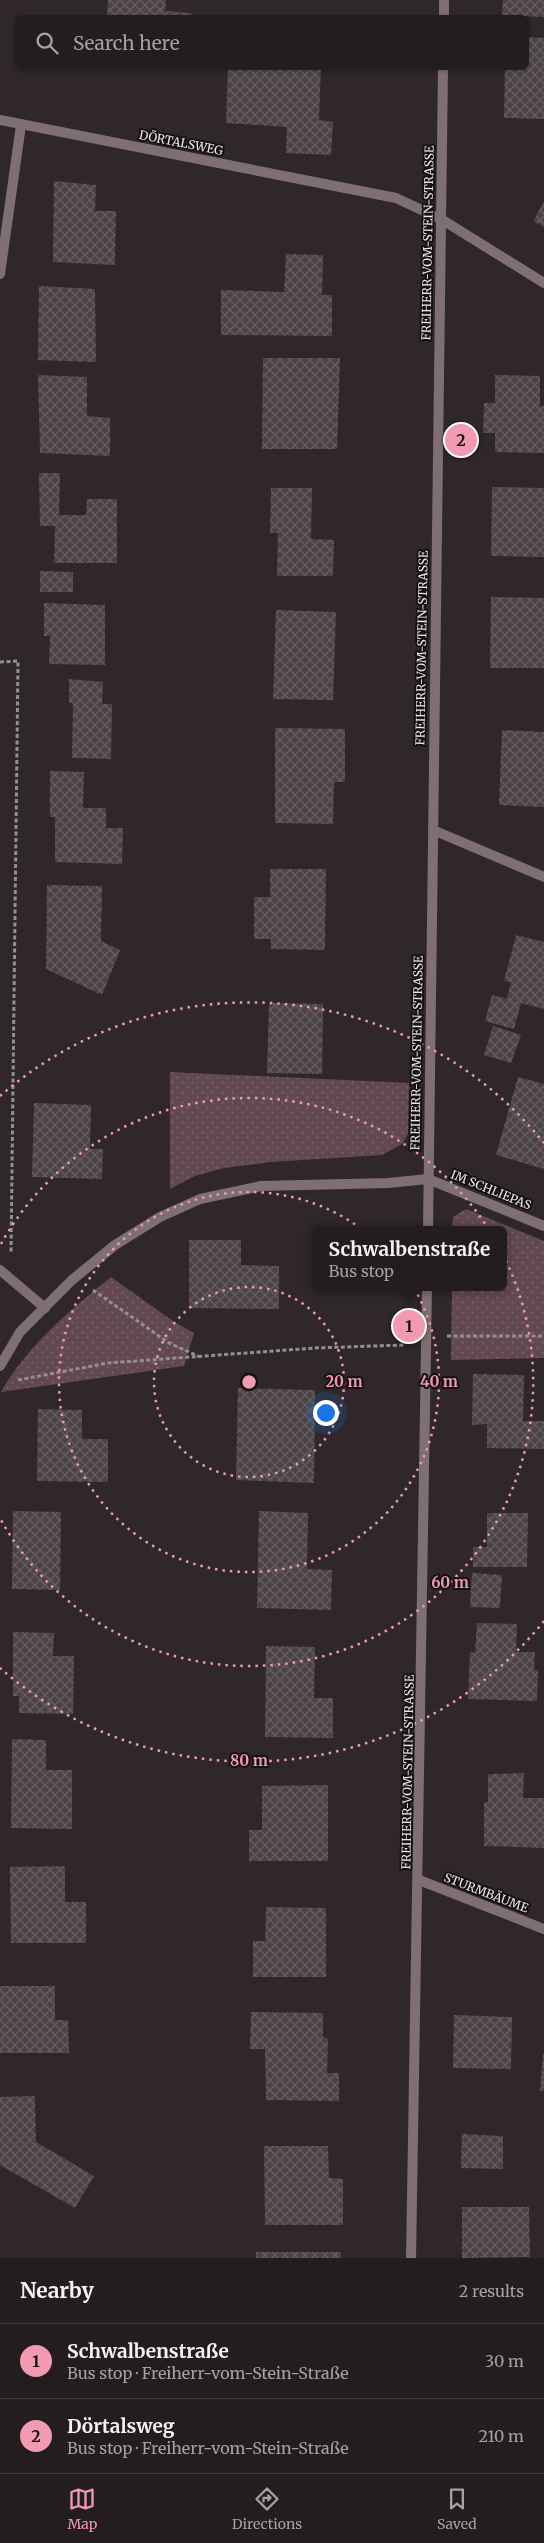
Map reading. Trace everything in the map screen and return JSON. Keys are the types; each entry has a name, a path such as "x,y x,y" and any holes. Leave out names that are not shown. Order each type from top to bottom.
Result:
{"street":[{"path":"444,0 444,15"},
{"name":"FREIHERR-VOM-STEIN-STRASSE","path":"428,1226 443,70"},
{"name":"DÖRTALSWEG","path":"0,120 396,198 441,219 544,283"},
{"path":"0,274 21,125"},
{"path":"433,830 544,877"},
{"path":"0,1366 20,1332 72,1280 122,1240 160,1217 200,1200 261,1186 388,1183 428,1179"},
{"name":"IM SCHLIEPAS","path":"428,1179 544,1226"},
{"path":"0,1270 45,1308"},
{"name":"FREIHERR-VOM-STEIN-STRASSE","path":"411,2258 428,1291"},
{"name":"STURMBÄUME","path":"419,1880 544,1929"}],"path":[{"path":"0,662 18,661 10,1278"},
{"path":"72,1280 98,1292 169,1342 200,1357"},
{"path":"9,1382 37,1375 108,1363 315,1348 403,1346 451,1335 544,1336"}],"shaded area":[{"path":"170,1072 409,1083 408,1134 402,1144 382,1155 271,1162 224,1168 195,1176 170,1189"},
{"path":"466,1209 544,1241 544,1358 451,1360 452,1291 507,1291 507,1226 452,1226 453,1217"},
{"path":"111,1277 173,1321 194,1333 184,1366 1,1392 24,1359 50,1330"}],"building":[{"path":"108,0 166,0 165,11 192,13 192,15 107,15"},
{"path":"503,0 544,0 544,17 502,15"},
{"path":"529,37 544,38 544,119 504,118 505,70 529,70"},
{"path":"228,70 321,70 319,120 333,122 331,155 286,153 287,127 226,123"},
{"path":"54,181 96,185 95,211 116,211 115,265 53,262"},
{"path":"544,202 544,227 533,221"},
{"path":"286,254 323,255 322,295 332,295 332,336 221,335 221,290 284,292"},
{"path":"39,286 95,289 96,362 38,360"},
{"path":"263,358 340,358 337,449 262,449"},
{"path":"38,375 87,377 87,416 110,418 110,456 40,453"},
{"path":"495,375 540,376 540,406 544,406 544,453 495,452 495,433 483,433 484,403 495,403"},
{"path":"39,473 60,473 59,515 86,515 87,499 117,499 117,563 54,563 55,526 40,526"},
{"path":"492,487 544,488 544,557 491,556"},
{"path":"271,488 312,488 311,539 334,540 333,576 277,576 278,533 270,533"},
{"path":"40,571 73,572 73,592 40,592"},
{"path":"491,597 544,598 544,668 490,668"},
{"path":"44,603 105,605 105,665 49,664 50,636 44,636"},
{"path":"276,610 336,612 333,700 273,699"},
{"path":"69,679 103,682 102,704 112,704 111,759 72,758 73,703 69,703"},
{"path":"275,728 345,729 345,782 334,782 333,824 275,823"},
{"path":"502,730 544,732 544,807 499,805"},
{"path":"50,771 84,772 83,808 106,808 106,828 123,828 122,864 55,862 55,817 50,817"},
{"path":"270,869 326,869 325,950 271,949 271,939 254,939 254,897 270,897"},
{"path":"47,885 102,886 101,941 120,950 102,995 46,969"},
{"path":"516,935 544,942 544,1009 521,1003 514,1029 485,1021 492,995 507,999 511,982 504,981"},
{"path":"269,1003 323,1004 322,1074 267,1073"},
{"path":"493,1026 521,1035 511,1063 484,1055"},
{"path":"518,1077 544,1084 544,1169 496,1155"},
{"path":"34,1103 91,1105 90,1149 103,1149 102,1179 32,1177"},
{"path":"189,1240 241,1240 241,1265 279,1266 279,1309 189,1308"},
{"path":"473,1374 524,1375 523,1421 544,1421 544,1449 487,1448 487,1424 472,1425"},
{"path":"238,1388 315,1390 314,1483 236,1480"},
{"path":"38,1409 82,1410 82,1439 108,1439 108,1482 37,1481"},
{"path":"13,1511 61,1512 60,1590 12,1589"},
{"path":"259,1511 308,1513 307,1569 332,1570 331,1610 257,1608"},
{"path":"487,1513 528,1513 527,1567 473,1567 473,1547 487,1547"},
{"path":"472,1573 502,1575 500,1608 470,1607"},
{"path":"477,1623 517,1624 516,1652 535,1652 534,1670 538,1670 537,1701 468,1699 470,1652 475,1653"},
{"path":"13,1632 54,1633 53,1656 74,1656 73,1714 19,1713 19,1696 13,1696"},
{"path":"266,1646 315,1647 314,1698 333,1698 333,1738 265,1737"},
{"path":"12,1739 46,1740 46,1770 72,1770 72,1829 11,1828"},
{"path":"524,1773 523,1798 544,1798 544,1848 484,1846 484,1803 488,1802 488,1774"},
{"path":"328,1785 328,1861 249,1861 249,1830 262,1830 262,1786"},
{"path":"65,1866 65,1902 86,1902 86,1943 11,1943 10,1867"},
{"path":"266,1907 326,1908 326,1977 253,1977 253,1941 265,1941"},
{"path":"0,1986 55,1986 55,2020 68,2020 69,2053 0,2053"},
{"path":"251,2012 323,2013 323,2037 328,2039 327,2073 339,2073 339,2101 266,2100 265,2049 250,2049"},
{"path":"454,2015 512,2017 511,2069 453,2068"},
{"path":"543,2054 544,2091 540,2091"},
{"path":"35,2096 36,2142 94,2176 75,2208 0,2165 0,2097"},
{"path":"462,2134 503,2136 503,2169 461,2168"},
{"path":"264,2146 328,2146 329,2178 343,2179 343,2225 265,2225"},
{"path":"462,2207 529,2207 530,2257 462,2258"},
{"path":"256,2252 341,2252 341,2258 256,2258"}],"place":[{"name":"Dörtalsweg","path":"461,440"},
{"name":"Schwalbenstraße","path":"409,1326"}]}
